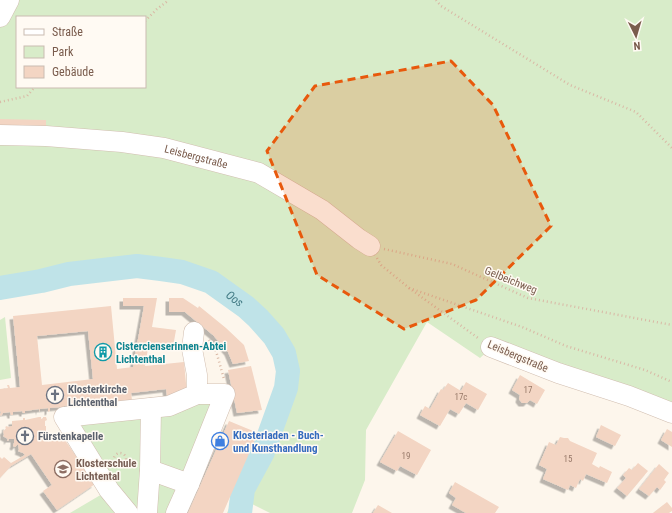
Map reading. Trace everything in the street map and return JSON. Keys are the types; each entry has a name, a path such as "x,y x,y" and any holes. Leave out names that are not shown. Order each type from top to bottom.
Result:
{"street":[{"path":"0,17 9,0"},
{"name":"Leisbergstraße","path":"0,135 46,136 122,142 164,148 259,173 322,210 370,246"},
{"path":"194,332 192,349 197,375 198,394"},
{"name":"Leisbergstraße","path":"491,347 629,396 672,413"},
{"path":"128,513 109,490 64,417 169,406 198,394 226,394 176,513"},
{"path":"146,513 150,470 151,408"},
{"path":"150,470 189,484"}],"path":[{"path":"146,20 169,0"},
{"path":"436,0 441,6 570,85 636,112 672,148"},
{"path":"0,102 27,96 34,88"},
{"name":"Gelbeichweg","path":"370,246 452,264 528,298 672,325"},
{"name":"Leisbergstraße","path":"381,265 409,288 491,347"},
{"path":"409,288 522,327 566,346 646,370 672,382"},
{"path":"194,332 210,340 216,350 223,374 226,394"},
{"path":"119,452 124,453 126,458 125,462 121,465 116,463 114,459 115,455 119,452"}],"highlighted area":[{"path":"451,61 493,105 551,226 476,300 404,329 317,275 267,151 315,86"}],"green space":[{"path":"0,0 672,0 672,413 492,347 480,358 427,322 366,430 365,480 352,513 270,513 252,504 247,513 227,513 279,398 284,372 280,352 260,325 213,289 180,276 138,271 16,289 0,293"},
{"path":"5,317 11,378 0,380 0,320"},
{"path":"221,399 174,513 70,513 109,490 64,417"}],"building":[{"path":"0,119 46,120 46,132 0,130"},
{"path":"123,298 157,298 152,327 176,330 173,347 149,343 145,366 184,362 187,394 167,396 166,389 131,393 132,400 106,402 107,405 105,405 104,402 93,404 94,406 92,407 91,404 88,404 88,409 74,408 74,405 64,406 64,410 61,410 61,407 50,408 50,411 48,412 48,408 40,409 40,412 39,409 25,411 25,413 22,411 13,412 13,415 11,415 10,412 3,413 1,416 0,415 0,389 8,388 7,385 9,385 10,388 20,387 13,316 111,306 117,369 133,367 144,306 123,306","holes":["88,331 93,379 42,385 37,336"]},
{"path":"169,298 183,298 198,308 199,306 244,345 249,361 233,364 228,352 213,335 185,312 169,312"},
{"path":"251,366 262,410 237,413 228,370"},
{"path":"520,375 545,390 537,404 530,400 527,403 522,403 519,399 520,395 512,390"},
{"path":"466,382 487,394 478,410 466,403 459,414 450,409 440,426 420,415 425,406 430,409 441,389 443,390 448,383 461,391"},
{"name":"Klosterschule Lichtental","path":"41,417 41,419 46,417 47,420 45,421 45,426 48,433 46,433 47,441 65,440 95,484 57,510 43,491 52,485 31,454 11,466 0,478 0,457 2,459 4,457 11,463 25,455 18,451 18,444 15,447 13,446 14,439 9,439 8,441 8,439 3,436 3,430 4,431 6,428 5,427 7,426 12,426 12,421 23,420 23,418 25,418 25,420"},
{"path":"229,421 258,433 223,513 188,513"},
{"path":"601,425 621,435 615,446 596,437"},
{"path":"667,429 672,432 672,447 661,440"},
{"path":"398,431 431,450 417,475 400,466 397,471 380,462"},
{"path":"560,437 568,438 570,441 597,453 592,464 612,472 607,483 586,474 583,481 580,479 576,488 570,485 568,490 543,479 547,469 539,465 549,442 556,445"},
{"path":"638,463 648,471 627,496 617,488 626,478 623,475 629,468 632,470"},
{"path":"659,464 669,473 664,480 666,482 660,490 657,487 649,496 639,489"},
{"path":"455,482 499,507 495,513 466,513 452,505 456,498 449,493"},
{"path":"667,502 672,508 672,511 669,513 653,513"},
{"path":"378,505 392,513 373,513"}],"waterway":[{"name":"Oos","path":"0,288 41,281 69,274 137,266 182,272 211,282 246,307 258,318 274,336 284,353 288,371 286,388 263,452 243,489 240,513"}],"place":[{"name":"Cistercienserinnen-Abtei Lichtenthal","path":"103,352"},
{"name":"Klosterkirche Lichtenthal","path":"55,395"},
{"name":"Fürstenkapelle","path":"25,436"},
{"name":"Klosterladen - Buch- und Kunsthandlung","path":"220,441"},
{"name":"Klosterschule Lichtental","path":"63,469"}]}
